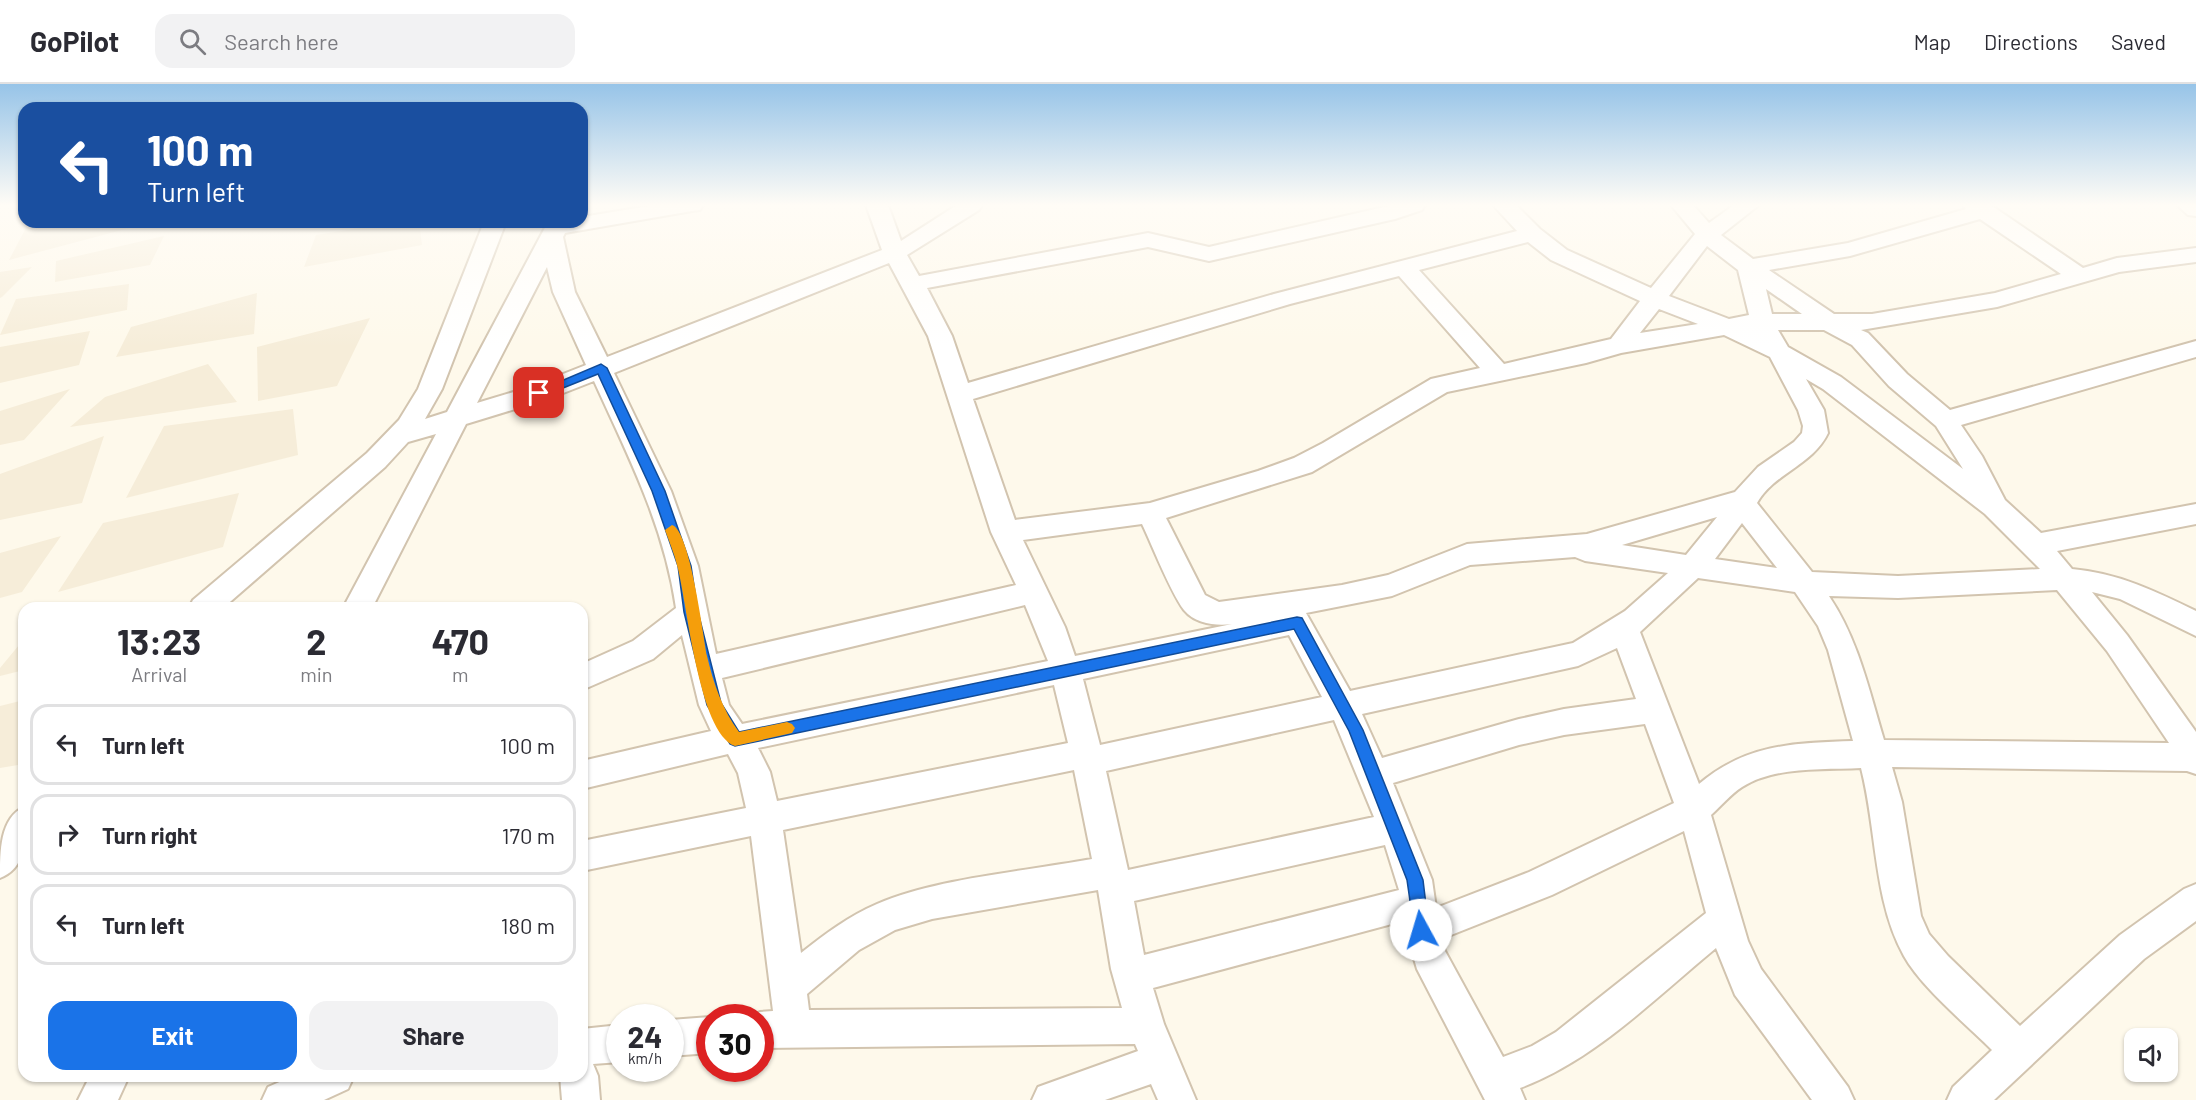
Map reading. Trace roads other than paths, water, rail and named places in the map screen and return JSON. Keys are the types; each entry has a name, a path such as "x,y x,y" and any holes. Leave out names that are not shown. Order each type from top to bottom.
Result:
{"street":[{"path":"210,602 376,460 408,426 430,389 483,252"},
{"path":"360,602 544,252"},
{"path":"560,252 571,311 601,368 658,491 684,566 691,612 714,705 754,772 765,818 787,987 777,1029 1146,1026"},
{"path":"913,284 1082,252"},
{"path":"1196,252 1216,252"},
{"path":"960,394 1206,321 1463,252"},
{"path":"1131,976 1365,913 1419,916 1540,884 1693,810 1729,778 1751,766 1800,757 1872,754 2195,759 2175,723 2116,643 2036,545 1995,507 1852,396 1776,351 1723,325 1653,298 1556,252"},
{"path":"1619,345 1653,298 1692,252"},
{"path":"1730,252 1830,323 1860,339 1898,380 1946,420 1974,463 1995,507"},
{"path":"1749,267 1831,252"},
{"path":"2045,252 2078,275"},
{"path":"398,436 539,393 894,253 913,284 939,336 1005,532 1034,592 1066,671 1088,757 1131,976 1146,1026 1177,1100"},
{"path":"1005,532 1150,513 1303,465 1332,450 1424,392 1440,385 1586,356 1619,345 1723,325 1762,322 1872,322 1964,306 2117,265 2196,255"},
{"path":"588,854 1343,707 1578,654 1595,648 1624,628 1690,567 1771,470 1805,448 1815,434 1816,424 1811,410 1776,351 1762,322 1749,267"},
{"path":"1405,268 1498,373"},
{"path":"1946,420 1994,411 2145,361 2196,349"},
{"path":"588,774 735,739 1066,671 1293,614 1392,585 1467,555 1587,545 1744,501"},
{"path":"1744,501 1804,582 1830,621 1844,650 1886,802 1905,918 1917,945 1935,969 2019,1051"},
{"path":"1150,513 1196,603 1207,611 1219,614 1293,614"},
{"path":"2036,545 2196,514"},
{"path":"1571,548 1804,582 1898,587 2064,579 2099,582 2165,606 2196,624"},
{"path":"706,669 1034,592"},
{"path":"588,674 643,650 691,612"},
{"path":"1293,614 1356,730 1374,775 1415,880 1419,916 1429,957 1501,1090 1569,1046 1725,919"},
{"path":"1624,628 1693,810 1725,919 1748,982 1835,1100"},
{"path":"1374,775 1520,732 1564,722 1655,710"},
{"path":"787,987 848,938 888,916 932,903 1113,881 1395,828"},
{"path":"0,862 18,832"},
{"path":"1966,1100 2132,946 2196,900"},
{"path":"588,1046 606,1044"},
{"path":"1050,1100 1161,1062"},
{"path":"97,1100 107,1082"},
{"path":"281,1100 322,1082"},
{"path":"580,1082 581,1100"}]}
